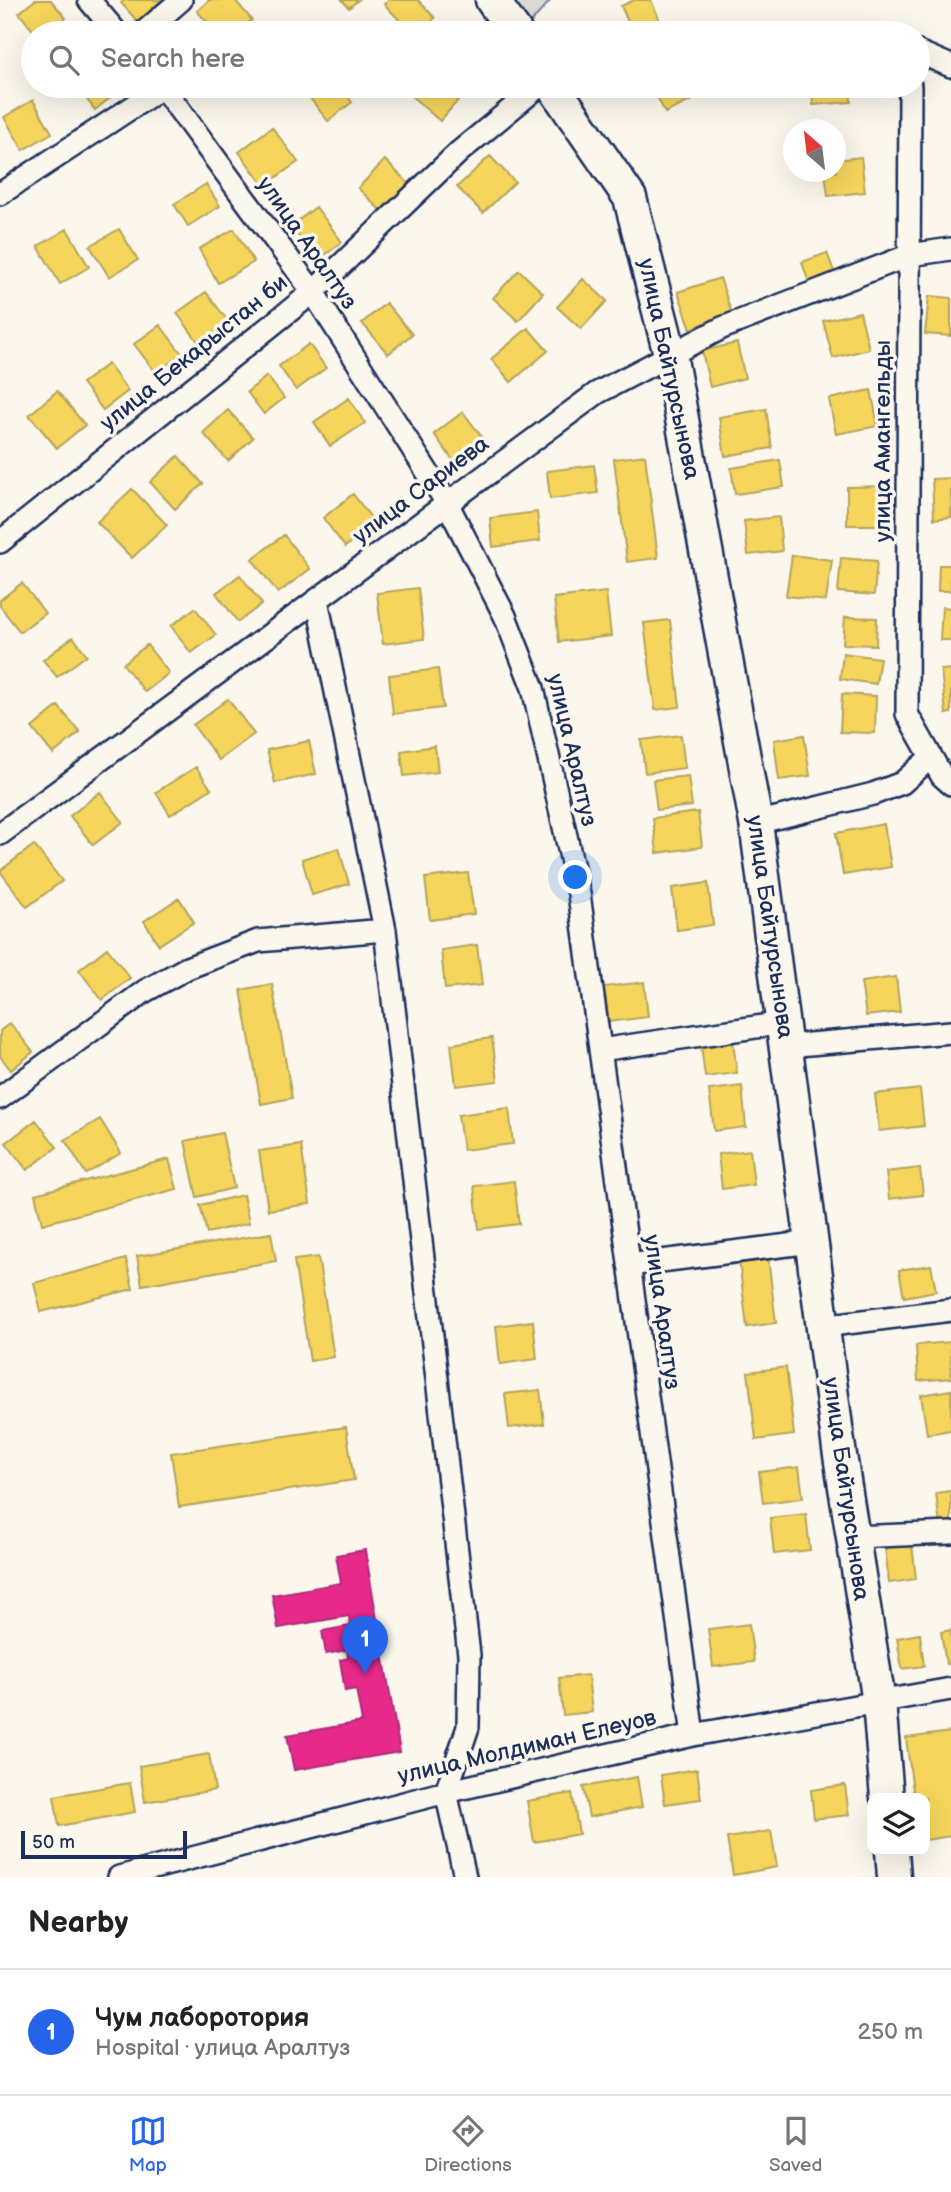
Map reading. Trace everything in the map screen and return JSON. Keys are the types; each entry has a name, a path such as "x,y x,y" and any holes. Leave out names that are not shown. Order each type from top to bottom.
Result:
{"street":[{"path":"89,0 107,21"},
{"path":"157,21 181,0"},
{"path":"492,0 507,21"},
{"path":"930,57 951,66"},
{"path":"0,194 145,98"},
{"name":"улица Аралтуз","path":"170,98 313,292 447,503 505,616 533,688 579,894 694,1735"},
{"name":"улица Бекарыстан би","path":"0,542 313,292 459,152 524,98"},
{"name":"улица Байтурсынова","path":"561,98 630,198 670,354 756,822 823,1326 879,1702 887,1793"},
{"name":"улица Амангельды","path":"910,98 907,714 942,776 951,784"},
{"name":"улица Сариева","path":"0,834 597,393 722,328 910,255 951,249"},
{"path":"317,600 385,930 469,1655 468,1727 446,1792 465,1877"},
{"path":"756,822 873,794 902,783 931,757"},
{"path":"0,1098 145,991 187,968 258,941 385,930"},
{"path":"600,1051 784,1034 951,1032"},
{"path":"629,1265 812,1242"},
{"path":"823,1326 951,1310"},
{"path":"853,1537 951,1533"},
{"name":"улица Молдиман Елеуов","path":"119,1877 446,1792 694,1735 951,1689"},
{"path":"892,1856 894,1877"}],"shaded area":[{"path":"507,0 551,0 532,21 521,21"}],"building: Homes":[{"path":"35,0 51,0 66,18 62,21 25,21 19,13"},
{"path":"125,0 162,0 139,21 121,3"},
{"path":"209,0 235,0 252,20 206,21 197,11"},
{"path":"342,0 358,0 349,8"},
{"path":"389,0 418,0 435,18 432,21 400,21 384,4"},
{"path":"634,0 651,0 660,21 628,21 621,6"},
{"path":"86,98 110,98 95,110"},
{"path":"310,98 349,98 352,102 328,121"},
{"path":"414,98 460,98 440,121"},
{"path":"658,98 697,98 665,113"},
{"path":"813,98 851,98 851,102 813,105"},
{"path":"33,100 52,133 23,150 4,117"},
{"path":"272,127 298,162 264,186 239,152"},
{"path":"490,156 515,182 483,213 457,187"},
{"path":"861,157 865,192 828,196 826,182 846,182 846,159"},
{"path":"385,160 414,189 387,217 358,188"},
{"path":"206,184 220,206 188,226 174,204"},
{"path":"316,207 342,242 317,261 291,226"},
{"path":"67,229 89,267 60,284 38,246"},
{"path":"119,229 138,260 109,277 90,246"},
{"path":"234,229 254,262 218,283 199,249"},
{"path":"827,253 835,274 809,283 802,262"},
{"path":"519,270 543,293 518,321 493,298"},
{"path":"720,278 732,314 691,329 678,292"},
{"path":"583,279 607,301 581,329 557,307"},
{"path":"206,292 231,325 202,347 177,313"},
{"path":"929,296 951,298 951,336 925,334"},
{"path":"386,303 412,334 388,354 362,323"},
{"path":"860,312 869,349 833,358 823,321"},
{"path":"160,325 182,354 156,373 134,344"},
{"path":"528,328 548,351 511,382 491,359"},
{"path":"737,343 745,378 710,387 702,351"},
{"path":"309,344 326,368 296,390 279,366"},
{"path":"108,364 128,391 103,410 82,383"},
{"path":"267,376 284,398 264,414 247,392"},
{"path":"871,390 878,426 836,434 829,399"},
{"path":"57,391 85,425 57,448 29,415"},
{"path":"349,398 365,423 330,446 314,422"},
{"path":"766,409 772,448 725,456 719,417"},
{"path":"228,410 253,438 228,461 203,433"},
{"path":"463,412 488,445 458,467 434,434"},
{"path":"645,455 658,558 627,562 614,459"},
{"path":"178,456 203,484 175,509 150,482"},
{"path":"780,460 784,487 735,494 731,468"},
{"path":"594,465 598,493 550,499 547,471"},
{"path":"951,478 951,517 934,519 932,479"},
{"path":"884,486 885,525 847,525 847,487"},
{"path":"132,489 167,525 132,558 97,522"},
{"path":"353,494 375,523 345,547 323,518"},
{"path":"537,512 540,541 493,547 490,518"},
{"path":"779,517 782,551 748,555 744,521"},
{"path":"284,535 310,569 278,593 252,559"},
{"path":"792,555 832,560 826,601 786,596"},
{"path":"841,558 877,561 874,595 838,592"},
{"path":"939,565 951,565 951,591 938,591"},
{"path":"240,575 262,604 238,622 216,593"},
{"path":"22,583 45,613 20,632 0,606 0,600"},
{"path":"418,588 424,639 383,644 377,593"},
{"path":"606,592 611,636 559,642 554,598"},
{"path":"942,607 951,608 951,640 940,640"},
{"path":"195,608 216,635 191,653 171,626"},
{"path":"845,617 877,618 876,645 843,644"},
{"path":"670,620 680,707 655,710 644,623"},
{"path":"73,637 87,655 57,677 43,660"},
{"path":"147,645 169,673 145,692 123,664"},
{"path":"843,653 880,658 876,684 840,679"},
{"path":"438,669 443,708 393,714 389,675"},
{"path":"951,669 951,713 946,714 941,670"},
{"path":"842,694 876,696 875,733 840,732"},
{"path":"228,699 254,734 219,760 193,725"},
{"path":"58,706 80,732 53,754 32,728"},
{"path":"681,735 685,768 645,773 641,740"},
{"path":"804,735 810,776 779,780 774,740"},
{"path":"309,741 316,774 275,783 267,750"},
{"path":"435,746 438,772 404,776 401,751"},
{"path":"196,767 211,789 170,815 156,792"},
{"path":"688,776 692,806 657,810 653,780"},
{"path":"100,792 123,822 93,845 70,816"},
{"path":"698,812 702,847 657,853 653,818"},
{"path":"884,824 891,867 843,875 836,833"},
{"path":"34,845 62,881 27,907 0,871"},
{"path":"339,848 349,884 312,895 302,859"},
{"path":"468,873 474,914 430,920 425,878"},
{"path":"708,883 713,925 677,930 672,888"},
{"path":"179,898 194,922 159,945 144,921"},
{"path":"477,945 482,985 445,989 441,950"},
{"path":"107,948 130,978 102,1000 79,970"},
{"path":"896,977 900,1012 866,1016 861,982"},
{"path":"644,982 648,1017 609,1022 604,987"},
{"path":"272,984 292,1098 261,1104 241,990"},
{"path":"10,1023 33,1052 11,1070 0,1056 0,1031"},
{"path":"492,1038 498,1081 456,1086 451,1044"},
{"path":"733,1041 737,1073 705,1077 701,1045"},
{"path":"742,1086 746,1127 714,1131 709,1090"},
{"path":"920,1089 924,1126 879,1131 875,1094"},
{"path":"509,1108 513,1144 463,1150 458,1115"},
{"path":"100,1119 121,1153 86,1174 65,1140"},
{"path":"36,1120 57,1147 27,1170 6,1143"},
{"path":"222,1133 234,1188 197,1197 185,1141"},
{"path":"301,1145 310,1204 268,1210 259,1151"},
{"path":"750,1150 754,1185 722,1189 718,1154"},
{"path":"169,1159 177,1189 42,1224 35,1194"},
{"path":"920,1168 923,1195 889,1199 886,1172"},
{"path":"514,1181 519,1224 479,1229 474,1186"},
{"path":"243,1195 249,1223 207,1233 200,1205"},
{"path":"271,1233 276,1261 142,1285 137,1256"},
{"path":"318,1257 334,1357 310,1361 294,1260"},
{"path":"768,1257 776,1323 747,1327 739,1260"},
{"path":"126,1259 133,1289 41,1312 34,1283"},
{"path":"931,1265 936,1291 904,1297 899,1270"},
{"path":"533,1321 537,1359 500,1364 496,1326"},
{"path":"951,1342 951,1378 918,1381 916,1345"},
{"path":"786,1367 794,1435 756,1440 748,1372"},
{"path":"540,1390 544,1424 509,1428 505,1394"},
{"path":"951,1390 951,1430 927,1434 921,1395"},
{"path":"346,1427 354,1480 179,1507 171,1453"},
{"path":"799,1467 803,1498 763,1503 759,1472"},
{"path":"951,1491 951,1524 940,1526 936,1493"},
{"path":"806,1514 810,1550 774,1554 770,1518"},
{"path":"912,1544 916,1579 889,1583 885,1548"},
{"path":"749,1624 754,1662 713,1667 708,1629"},
{"path":"951,1630 951,1663 946,1664 941,1632"},
{"path":"920,1634 924,1666 902,1669 897,1638"},
{"path":"588,1675 592,1712 563,1715 559,1678"},
{"path":"951,1732 951,1836 930,1839 930,1793 913,1793 906,1738"},
{"path":"209,1754 215,1790 145,1802 139,1766"},
{"path":"697,1769 701,1799 665,1804 661,1775"},
{"path":"637,1777 642,1807 589,1817 583,1787"},
{"path":"130,1783 135,1812 59,1826 54,1796"},
{"path":"845,1785 849,1815 814,1819 811,1790"},
{"path":"572,1793 579,1834 534,1842 527,1801"},
{"path":"771,1831 777,1867 733,1875 727,1838"}],"building: Health":[{"path":"365,1550 400,1752 294,1770 287,1735 362,1722 356,1689 345,1691 340,1660 348,1658 347,1650 326,1654 322,1631 350,1626 349,1616 278,1628 272,1595 341,1583 336,1555"}],"place":[{"name":"Чум лаборотория","path":"365,1674"}]}
